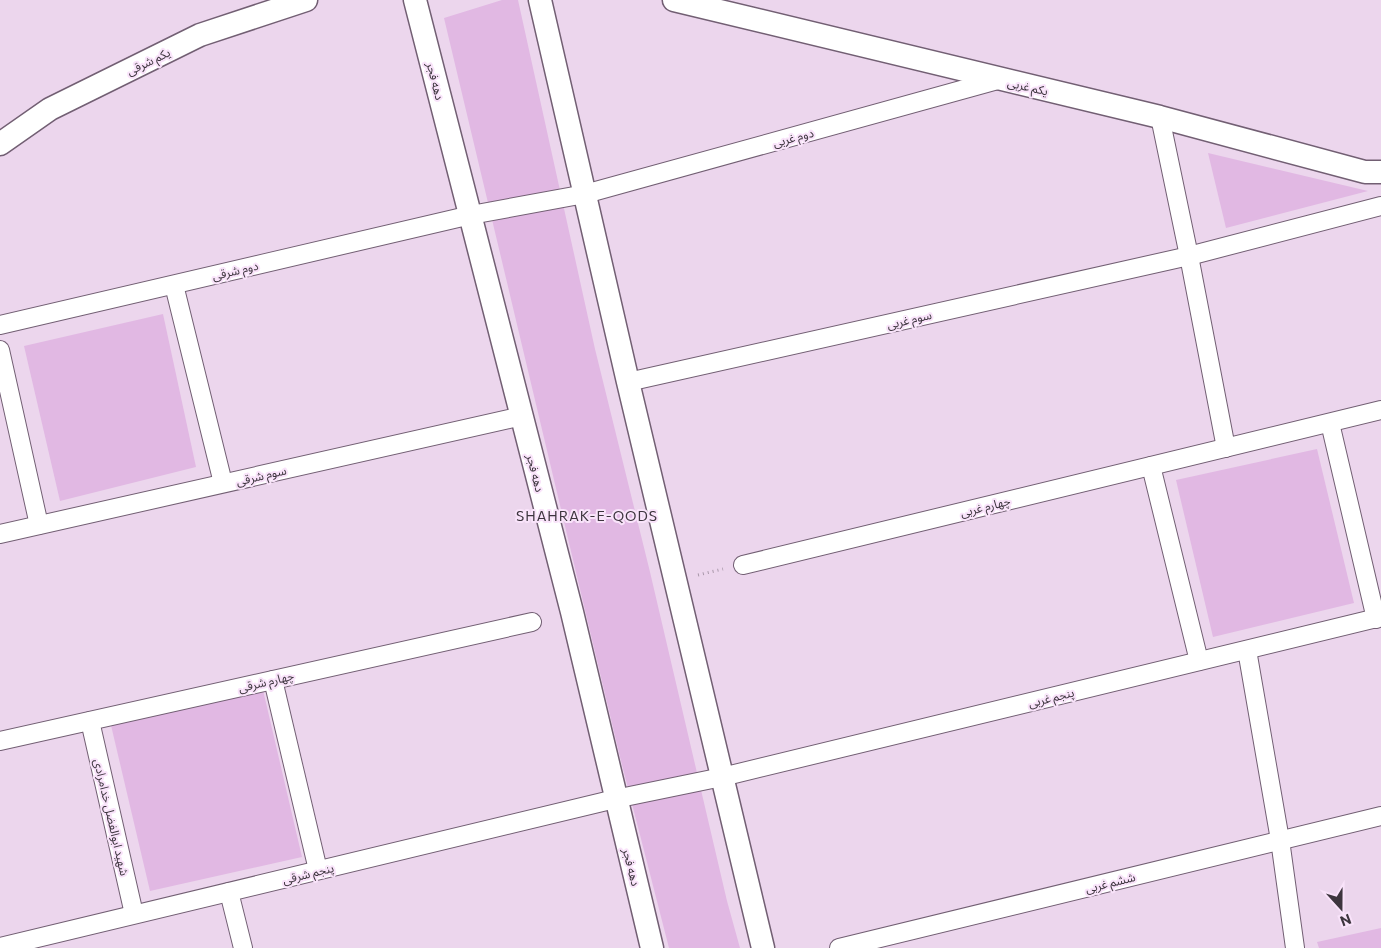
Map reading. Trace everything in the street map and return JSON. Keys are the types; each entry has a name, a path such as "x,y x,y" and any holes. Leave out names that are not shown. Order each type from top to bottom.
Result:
{"street":[{"name":"یکم شرقی","path":"0,144 50,109 200,35 306,0"},
{"name":"دهه فجر","path":"415,0 572,612 652,948"},
{"path":"540,0 628,382 763,948"},
{"name":"یکم غربی","path":"674,0 1160,117 1366,172 1381,172"},
{"name":"دوم غربی","path":"471,215 585,194 1001,79"},
{"path":"1160,117 1190,256 1226,448"},
{"name":"سوم غربی","path":"628,382 1190,256 1381,206"},
{"name":"دوم شرقی","path":"0,325 471,215"},
{"path":"174,285 223,483"},
{"path":"0,350 39,525"},
{"name":"چهارم غربی","path":"743,565 1381,410"},
{"name":"سوم شرقی","path":"0,534 522,416"},
{"path":"1330,423 1378,618"},
{"path":"1150,466 1199,661"},
{"name":"پنجم غربی","path":"615,799 722,777 1378,618"},
{"name":"چهارم شرقی","path":"0,741 532,622"},
{"path":"1247,650 1280,840 1295,948"},
{"path":"273,680 318,870"},
{"name":"شهید ابوالفضل خدامرادی","path":"90,721 134,914"},
{"name":"پنجم شرقی","path":"0,947 615,799"},
{"name":"ششم غربی","path":"840,948 1381,816"},
{"path":"229,892 243,948"}],"shaded area":[{"path":"502,0 518,0 595,349 650,572 727,901 740,948 669,948 620,757 444,18"},
{"path":"1208,153 1368,191 1226,228"},
{"path":"163,314 196,467 60,501 24,346"},
{"path":"1317,449 1354,603 1213,637 1176,480"},
{"path":"263,690 302,857 150,891 110,721"},
{"path":"1381,928 1381,948 1319,948 1317,942"}],"district":[{"name":"SHAHRAK-E-QODS","path":"587,515"}]}
